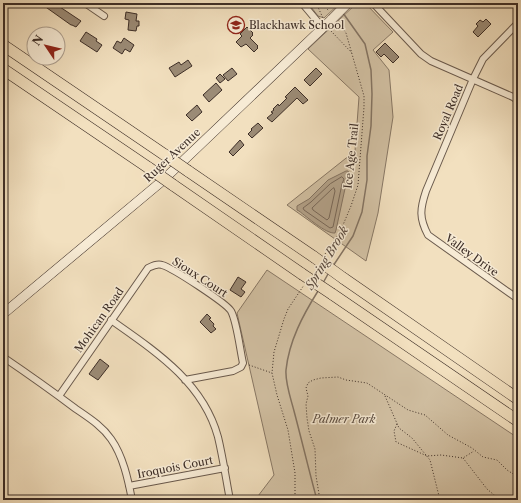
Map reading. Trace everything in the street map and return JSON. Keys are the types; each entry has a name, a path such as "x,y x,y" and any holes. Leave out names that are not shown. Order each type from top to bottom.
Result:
{"highway":[{"path":"3,45 314,257 518,399"},
{"path":"3,69 149,168 304,279 332,294 518,421"}],"street":[{"path":"85,3 104,16"},
{"path":"302,3 323,28"},
{"name":"Ruger Avenue","path":"3,314 161,182 348,3"},
{"path":"373,3 421,54 440,66 473,79 518,100"},
{"name":"Royal Road","path":"422,221 422,204 426,191 473,79 487,55 518,23"},
{"name":"Valley Drive","path":"422,221 428,235 518,300"},
{"name":"Mohican Road","path":"59,396 148,268 156,264 161,264"},
{"name":"Sioux Court","path":"161,264 175,271 229,309 233,315 243,363"},
{"path":"111,320 165,359 185,380 202,402 211,418 218,436 230,500"},
{"path":"3,357 99,426 111,439 120,454 130,486 132,500"},
{"path":"185,380 233,371 241,367 243,363"},
{"name":"Iroquois Court","path":"130,486 224,468"}],"path":[{"name":"Ice Age Trail","path":"321,3 346,32 364,96 358,185 340,232 326,254"},
{"path":"295,500 295,473 288,430 272,374 274,352 284,319 304,279"},
{"path":"243,363 272,374"},
{"path":"320,500 314,449 309,431 306,404 308,396 306,388 313,380 338,378 368,383 408,410 425,415 448,435 475,450 483,457 497,460 507,470 518,477"},
{"path":"384,394 399,428 412,438 430,460 440,500"},
{"path":"398,424 394,431 396,442 427,456 441,455 463,458 475,450"},
{"path":"463,458 488,489 500,500"}],"green space":[{"path":"308,3 340,3 324,18 318,16"},
{"path":"357,3 365,3 393,32 373,50 389,70 393,117 378,213 366,261 287,205 355,151 359,97 308,49"},
{"name":"Palmer Park","path":"267,270 518,438 518,500 255,500 274,475 237,313"}],"water":[{"path":"348,171 350,175 346,184 336,230 335,233 331,233 297,210 297,206 309,199 328,180"}],"building":[{"path":"40,3 54,3 81,21 76,27 71,25"},
{"path":"126,12 137,14 136,21 139,21 139,26 137,26 136,31 128,30 129,20 125,19"},
{"path":"486,19 491,24 478,37 473,32 478,26 476,24 480,20 483,22"},
{"path":"247,27 253,33 250,38 258,46 254,52 246,44 241,47 236,42 242,36 240,34"},
{"path":"86,32 97,39 96,41 102,45 97,52 80,41"},
{"path":"124,38 134,45 130,52 125,49 122,54 113,48 117,41 121,43"},
{"path":"385,43 399,57 393,63 384,54 381,57 376,52"},
{"path":"188,60 192,66 175,77 169,68 179,62 181,65"},
{"path":"232,68 237,74 228,81 223,75"},
{"path":"316,68 322,74 310,86 304,80"},
{"path":"220,74 225,79 220,83 216,78"},
{"path":"216,83 222,90 209,102 203,95"},
{"path":"295,87 308,100 303,104 297,98 272,122 267,118 273,113 271,112 274,110 273,109 278,104 279,106 287,98 285,97"},
{"path":"197,105 202,112 192,121 186,115"},
{"path":"258,123 263,128 252,138 248,134"},
{"path":"240,140 244,145 233,156 229,152"},
{"path":"238,277 246,282 241,289 245,292 241,297 230,290"},
{"path":"207,314 211,318 209,319 214,324 213,326 216,329 211,333 200,322"},
{"path":"100,359 109,366 98,380 89,374"}],"waterway":[{"name":"Spring Brook","path":"333,266 353,236 362,212 367,180 367,156 371,126 371,70 365,44 343,13"},
{"name":"Spring Brook","path":"323,283 328,274"},
{"name":"Spring Brook","path":"317,500 288,391 286,370 293,339 307,309 318,291"}],"place":[{"name":"Blackhawk School","path":"236,25"}]}
